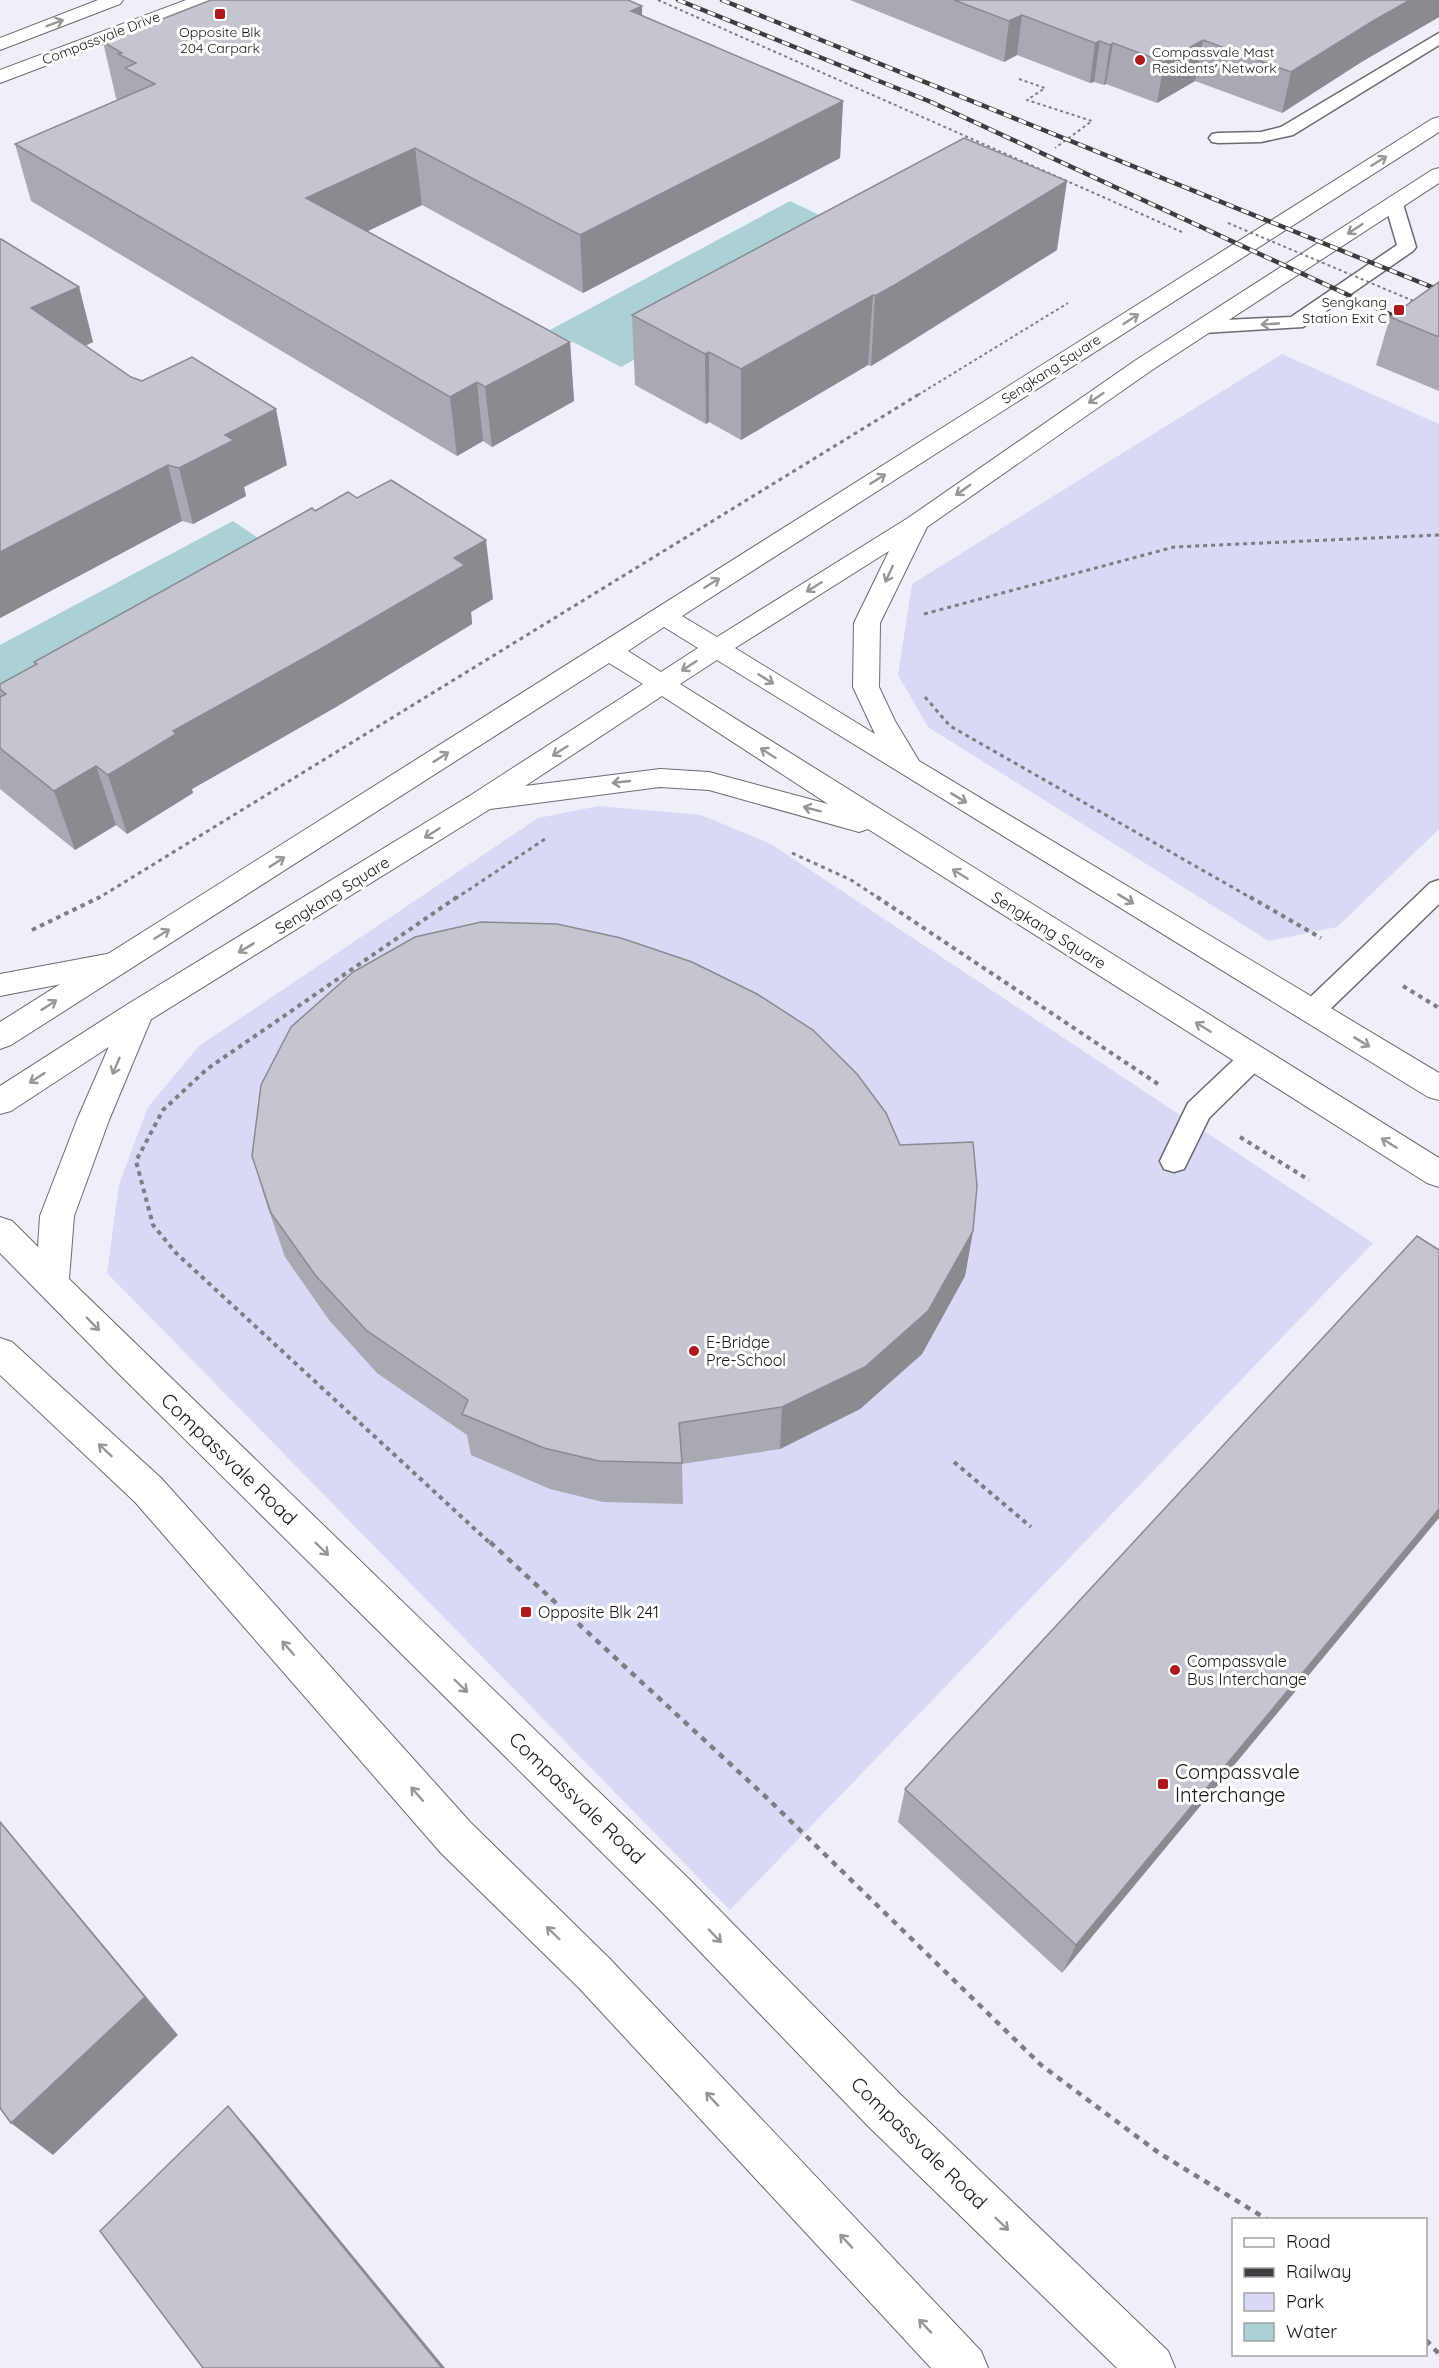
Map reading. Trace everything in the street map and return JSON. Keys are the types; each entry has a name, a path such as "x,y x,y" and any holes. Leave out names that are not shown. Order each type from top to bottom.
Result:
{"street":[{"name":"Compassvale Drive","path":"0,44 114,0"},
{"name":"Compassvale Drive","path":"0,77 202,0"},
{"name":"Sengkang Square","path":"0,1037 1439,123"},
{"name":"Sengkang Square","path":"0,1102 139,1012 481,802 717,648 917,523 1008,458 1203,327 1439,174"},
{"path":"909,767 881,721 866,687 867,623 917,523"},
{"path":"663,615 1439,1088"},
{"name":"Sengkang Square","path":"608,650 888,829 1439,1174"},
{"path":"481,802 660,778 710,781 888,829"},
{"path":"0,985 112,964"},
{"path":"52,1282 57,1216 93,1120 139,1012"},
{"name":"Compassvale Road","path":"0,1231 127,1359 674,1894 884,2110 1151,2368"},
{"path":"0,1353 148,1490 456,1838 595,1974 964,2368"}],"lane":[{"path":"1218,138 1261,137 1287,131 1439,38"},
{"path":"1203,327 1296,323 1407,248 1394,204"},
{"path":"1312,1011 1439,889"},
{"path":"1174,1161 1198,1111 1253,1058"}],"path":[{"path":"658,0 1182,232"},
{"path":"1019,79 1045,87 1027,100 1092,121 1055,148"},
{"path":"1228,223 1418,303"},
{"path":"26,932 86,906 1077,298"},
{"path":"913,617 1174,546 1439,535"},
{"path":"921,692 950,726 1363,962 1439,1008"},
{"path":"547,839 528,849 207,1069 163,1110 136,1161 153,1225 176,1253 767,1798 1041,2066 1159,2153 1265,2218"},
{"path":"786,850 851,880 1198,1111 1309,1180"},
{"path":"954,1462 1031,1527"},
{"path":"1427,2342 1439,2354"}],"green space":[{"path":"1282,354 1439,424 1439,829 1337,927 1269,941 928,727 898,675 912,584"},
{"path":"599,806 701,815 771,844 1373,1243 730,1910 107,1273 119,1184 148,1107 199,1046 538,818"}],"water":[{"path":"790,201 859,234 621,367 550,330"},
{"path":"233,521 286,557 0,715 0,645"}],"building":[{"path":"211,0 628,0 642,6 631,11 843,101 580,235 415,148 306,198 570,342 485,387 477,382 450,397 15,144 155,84 125,68 136,63 118,54 122,53 103,42"},
{"path":"954,0 1410,0 1291,72 1203,40 1164,62 1113,43 1110,45 1100,41 1095,43 1022,15 1009,21"},
{"path":"964,138 1067,181 893,286 741,369 709,352 705,354 632,315"},
{"path":"1,239 79,287 31,308 131,377 142,381 192,357 276,409 225,435 234,440 179,468 168,465 0,552"},
{"path":"1439,282 1439,337 1390,317"},
{"path":"391,480 486,540 454,558 465,565 173,731 176,734 108,775 96,766 54,791 0,748 0,697 6,694 0,689 0,684 37,664 34,662 312,508 315,511 348,492 357,498"},
{"name":"E-Bridge Pre-School","path":"481,922 557,924 621,938 692,962 757,994 813,1030 857,1074 886,1113 900,1145 973,1142 977,1186 973,1231 928,1311 865,1367 782,1407 679,1423 682,1463 599,1461 544,1448 462,1414 468,1400 366,1330 316,1276 271,1213 252,1156 261,1085 291,1027 353,972 415,937"},
{"name":"Compassvale Bus Interchange","path":"1417,1236 1439,1250 1439,1509 1076,1945 905,1789"},
{"path":"0,1822 145,1997 11,2123 0,2108"},
{"path":"228,2106 442,2368 203,2368 100,2231"}],"railway":[{"path":"678,0 931,102 1439,337"},
{"path":"722,0 1439,290"}],"place":[{"name":"Opposite Blk 204 Carpark","path":"220,14"},
{"name":"Compassvale Mast Residents' Network","path":"1140,60"},
{"name":"Sengkang Station Exit C","path":"1399,310"},
{"name":"E-Bridge Pre-School","path":"694,1351"},
{"name":"Opposite Blk 241","path":"526,1612"},
{"name":"Compassvale Bus Interchange","path":"1175,1670"},
{"name":"Compassvale Interchange","path":"1163,1784"}]}
